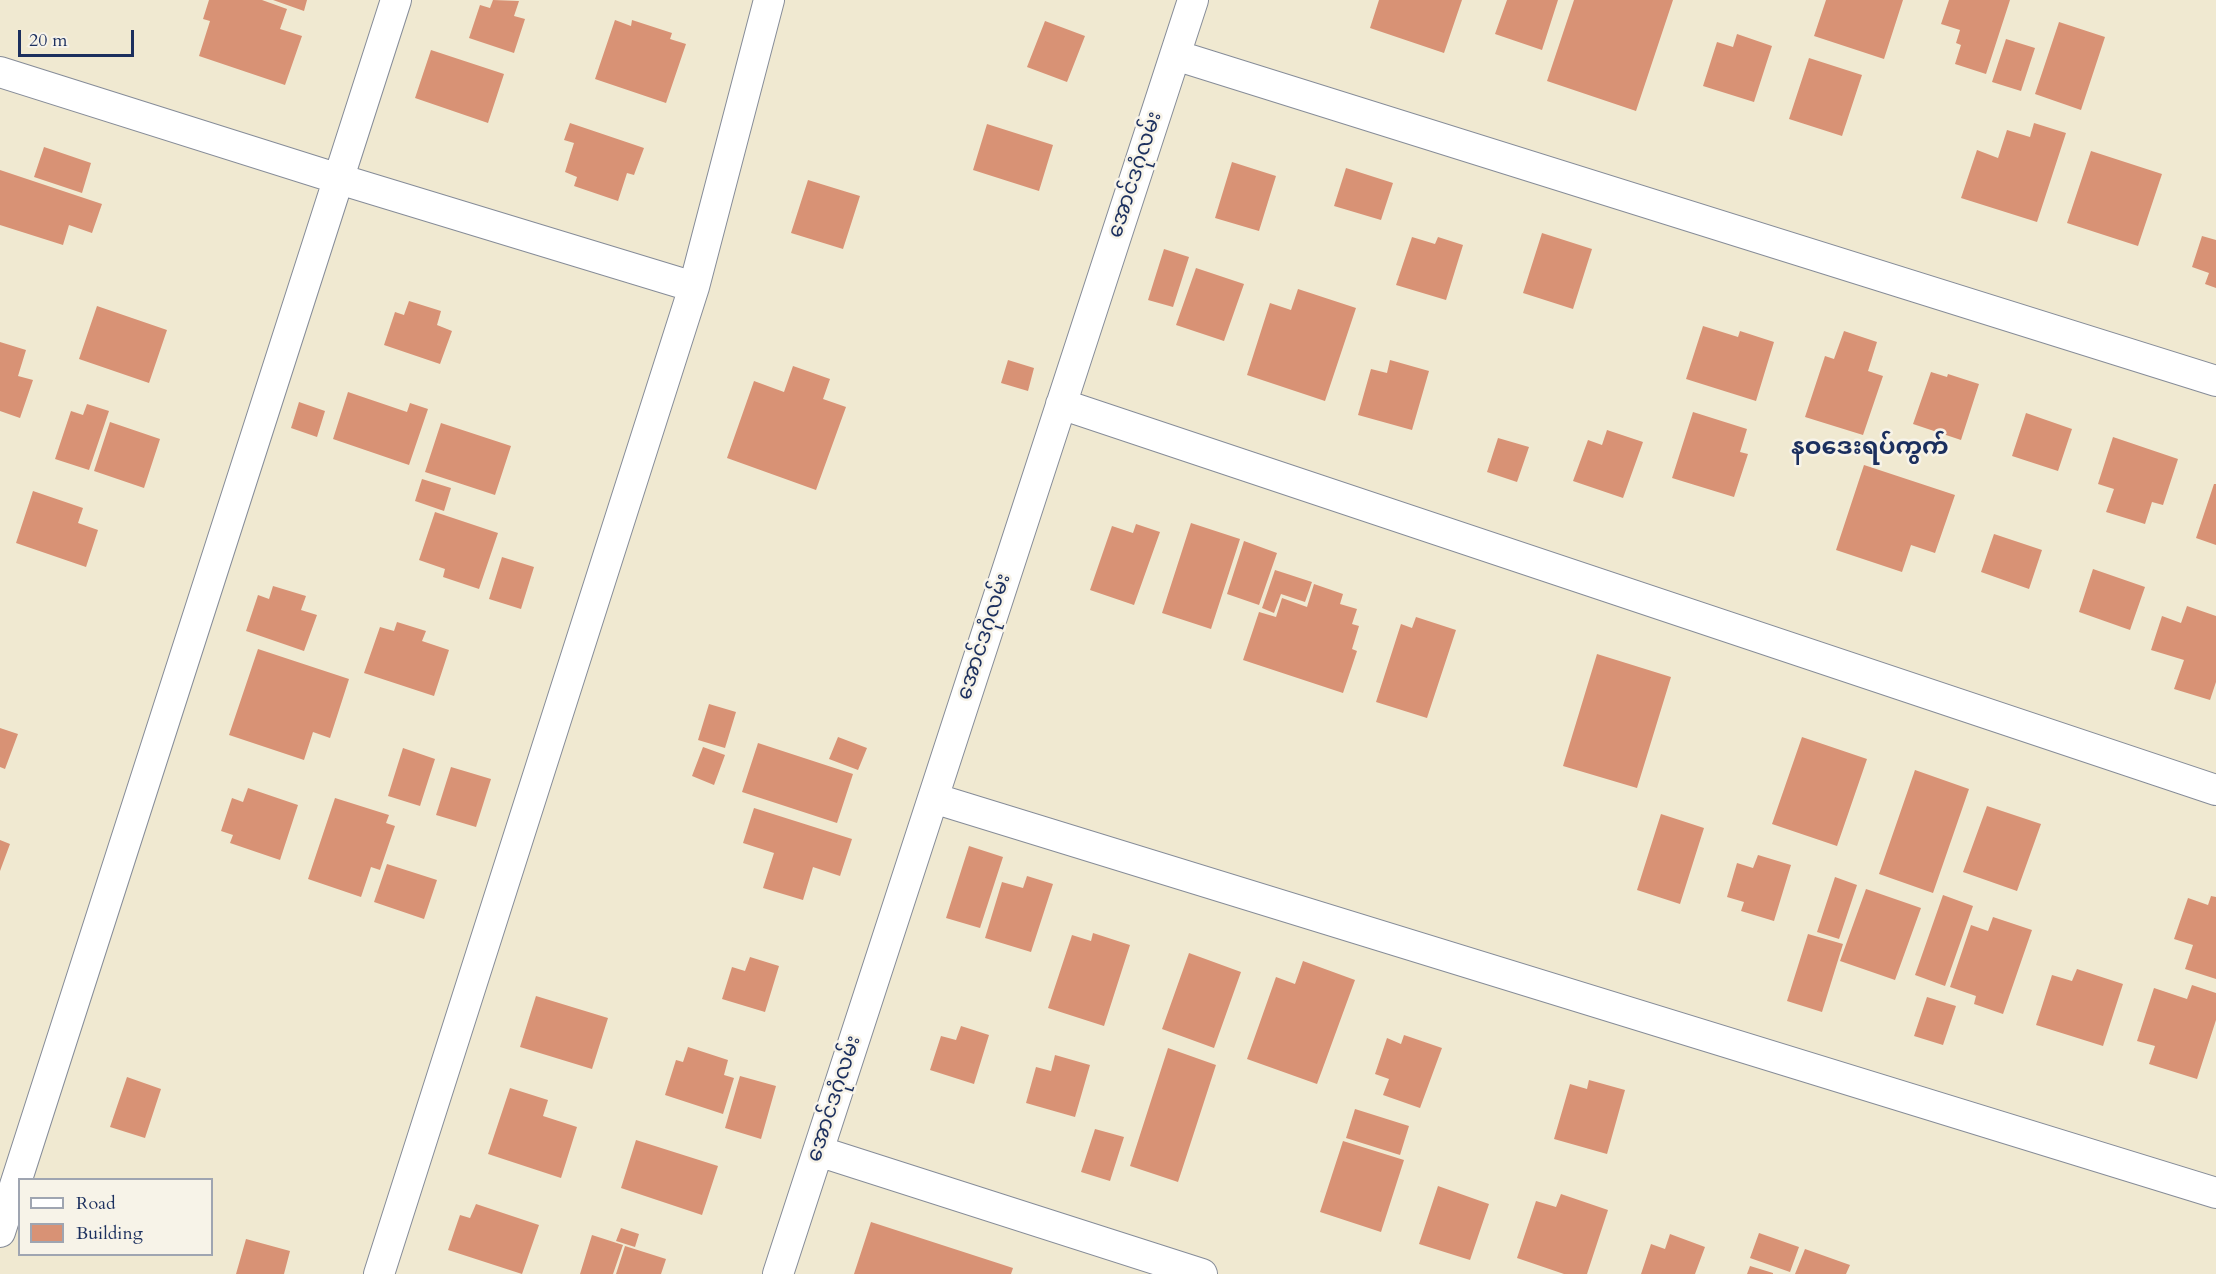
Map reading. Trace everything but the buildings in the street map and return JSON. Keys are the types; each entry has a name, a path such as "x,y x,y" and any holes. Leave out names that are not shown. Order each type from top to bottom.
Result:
{"street":[{"path":"0,1232 396,0"},
{"path":"379,1274 694,287 769,0"},
{"name":"အောင်ဒဂုံလမ်း","path":"778,1274 1193,0"},
{"path":"1175,56 2216,381"},
{"path":"0,72 339,179 694,287"},
{"path":"1061,404 2216,790"},
{"path":"933,798 2216,1193"},
{"path":"818,1150 1202,1274"}],"district":[{"name":"နဝဒေးရပ်ကွက်","path":"1870,448"}]}
